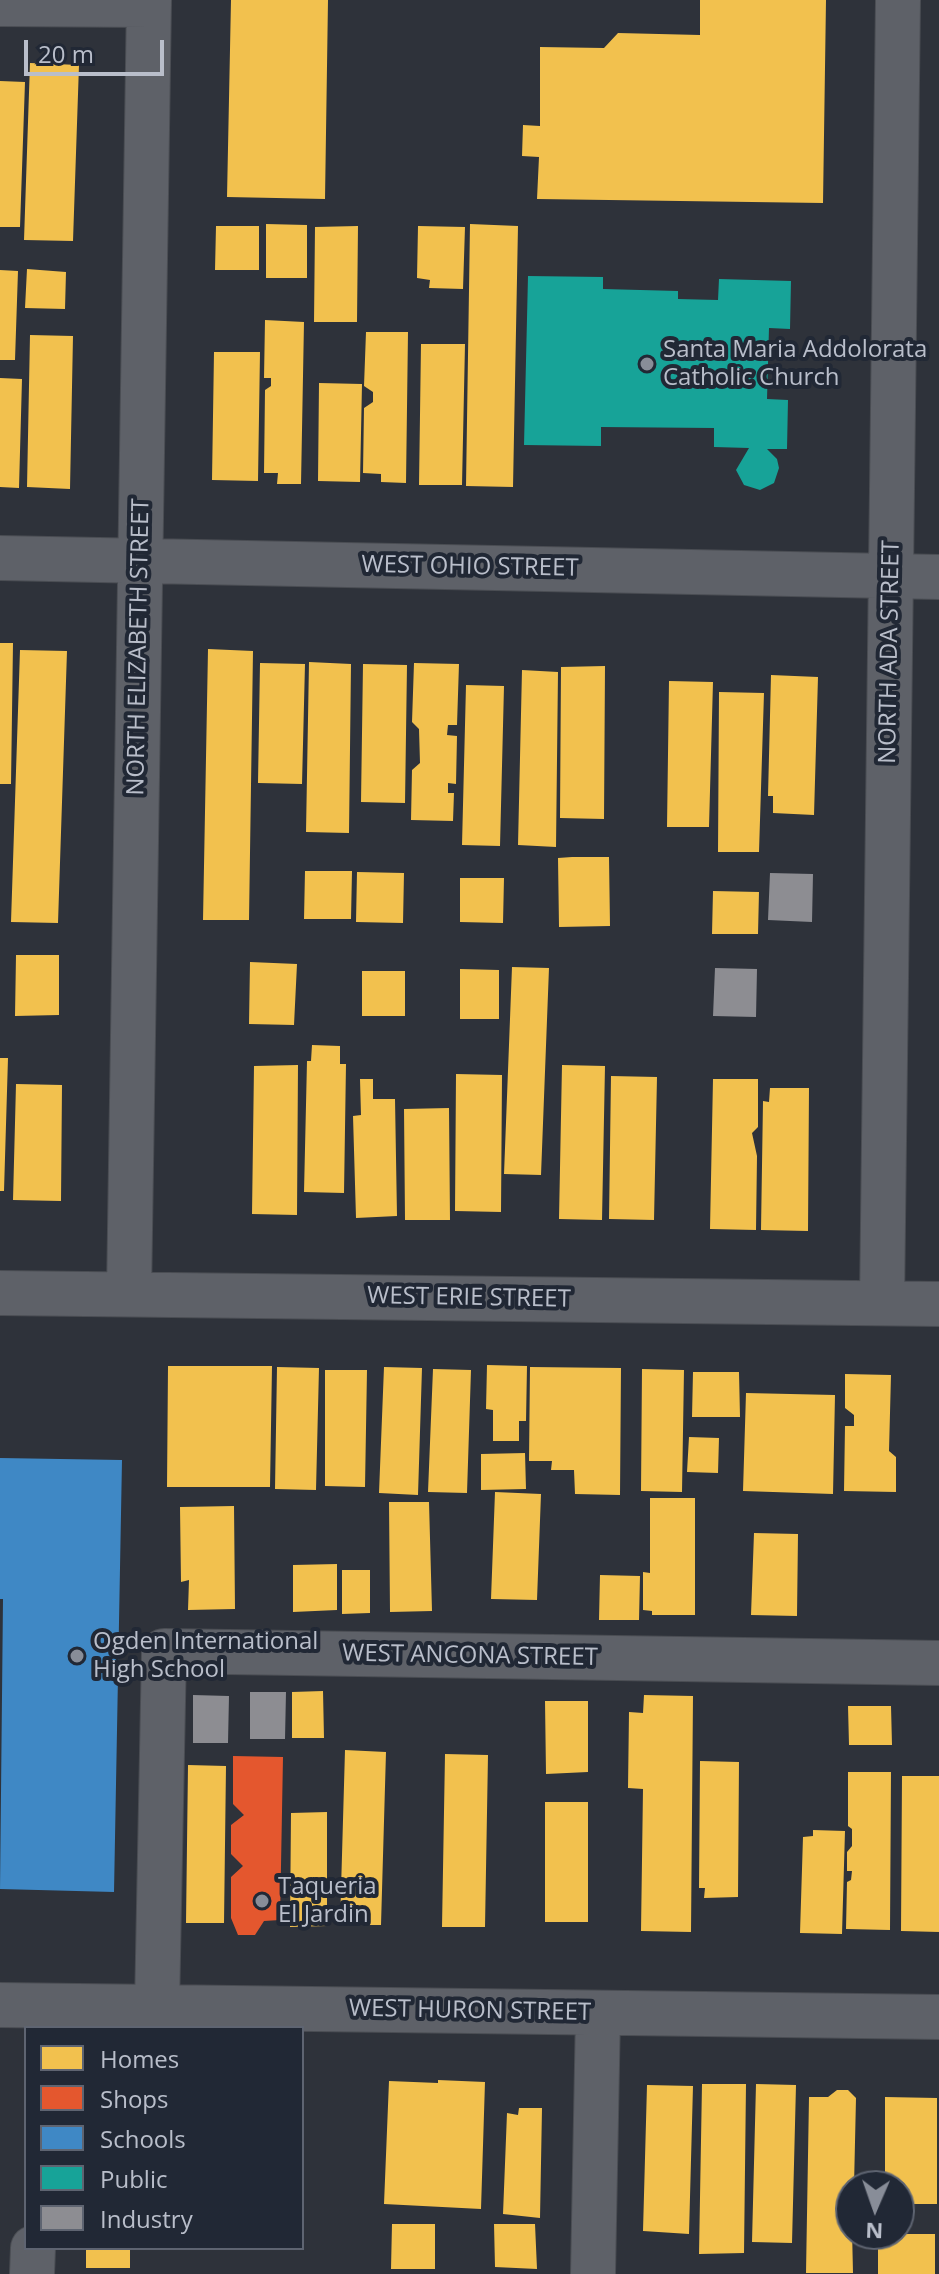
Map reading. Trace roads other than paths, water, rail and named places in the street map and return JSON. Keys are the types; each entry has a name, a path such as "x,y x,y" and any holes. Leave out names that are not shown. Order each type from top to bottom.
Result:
{"street":[{"name":"NORTH ADA STREET","path":"882,1303 898,0"},
{"path":"0,4 149,3"},
{"name":"NORTH ELIZABETH STREET","path":"129,1294 149,3"},
{"name":"WEST OHIO STREET","path":"0,558 939,577"},
{"name":"WEST ERIE STREET","path":"0,1293 939,1304"},
{"name":"WEST ANCONA STREET","path":"157,2007 164,1651 939,1663"},
{"name":"WEST HURON STREET","path":"24,2013 157,2007 939,2017"},
{"path":"593,2274 598,2013"},
{"path":"32,2274 33,2250"}],"place":[{"name":"Santa Maria Addolorata Catholic Church","path":"647,364"},
{"name":"Ogden International High School","path":"77,1656"},
{"name":"Taqueria El Jardin","path":"262,1901"}]}
